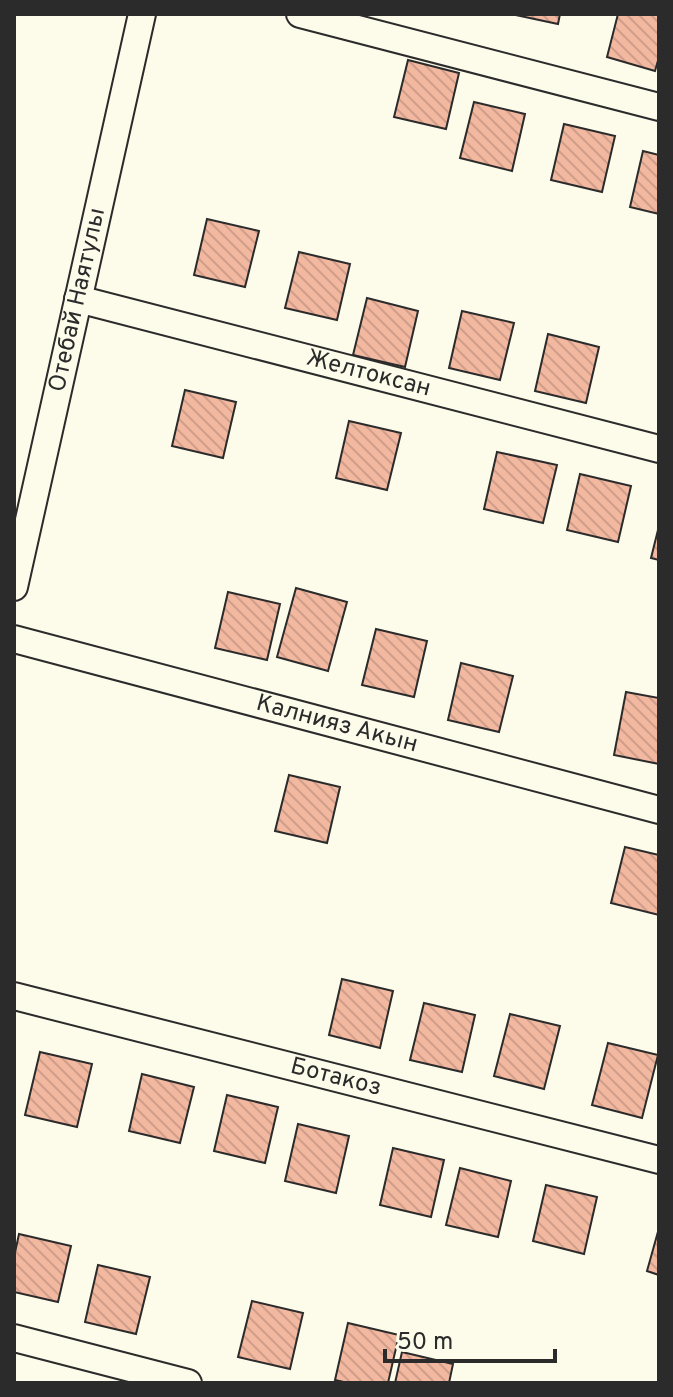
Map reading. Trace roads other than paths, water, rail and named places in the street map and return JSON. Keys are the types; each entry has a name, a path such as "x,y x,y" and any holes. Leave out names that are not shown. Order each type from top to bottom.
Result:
{"street":[{"name":"Отебай Наятулы","path":"14,587 142,14"},
{"path":"300,14 659,107"},
{"name":"Желтоксан","path":"78,299 659,449"},
{"name":"Калнияз Акын","path":"14,639 659,810"},
{"name":"Ботакоз","path":"14,996 659,1160"},
{"path":"14,1338 188,1383"}]}
